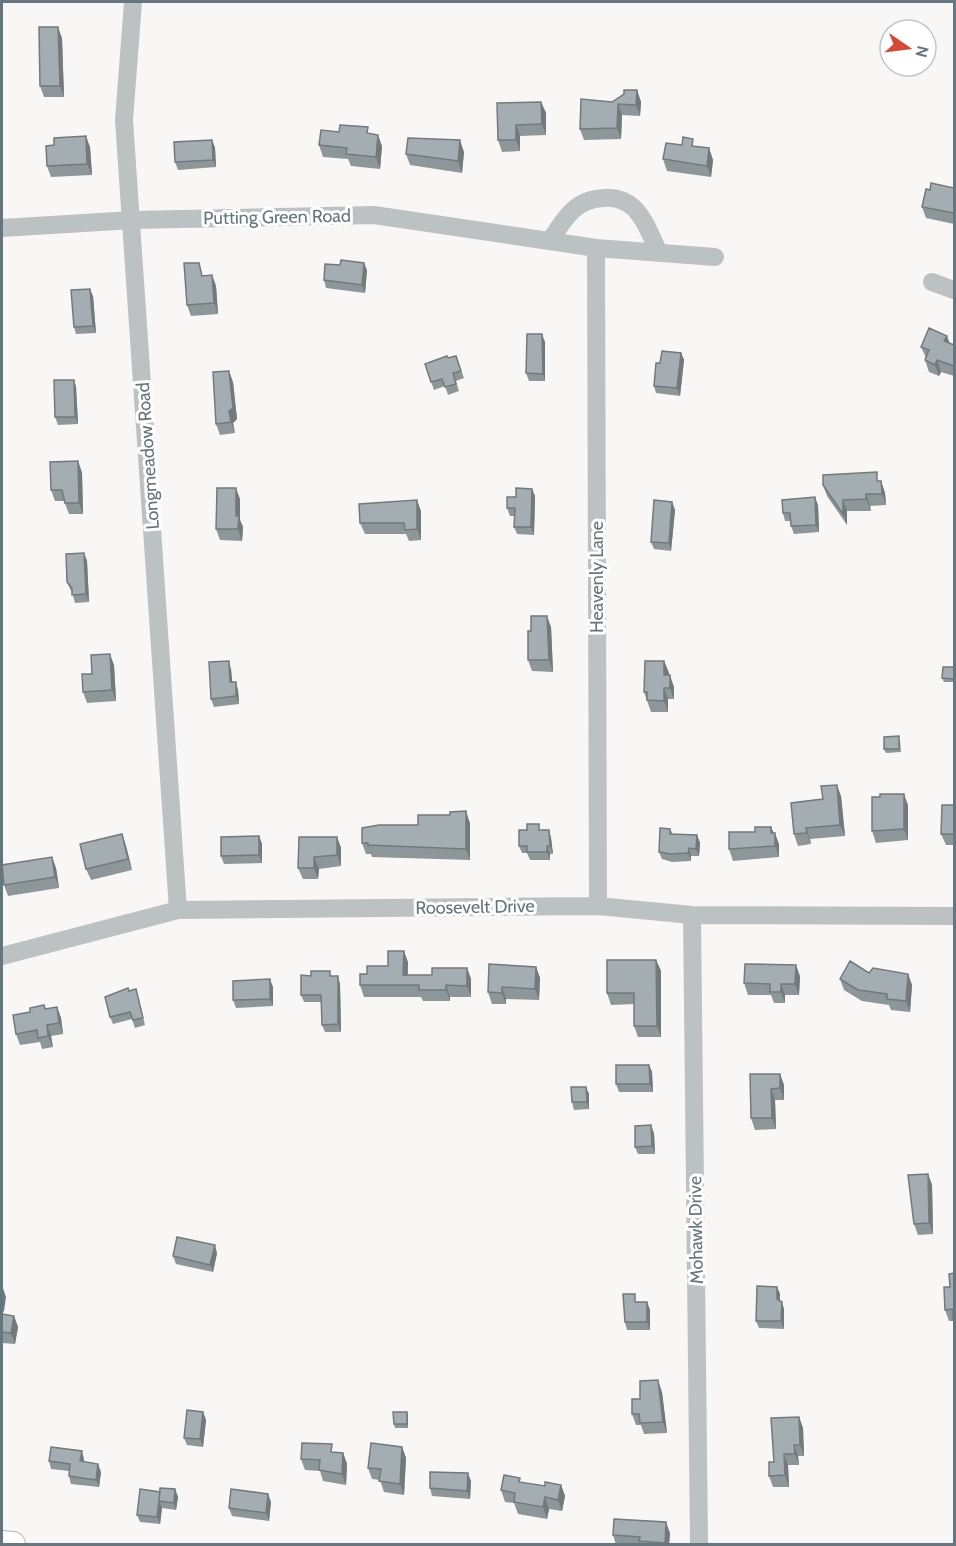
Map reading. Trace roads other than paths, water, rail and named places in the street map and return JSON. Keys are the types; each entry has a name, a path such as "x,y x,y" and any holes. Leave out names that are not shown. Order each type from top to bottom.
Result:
{"main road":[{"path":"2,1543 13,1545"}],"street":[{"name":"Longmeadow Road","path":"133,2 124,120 133,220 178,910"},
{"path":"550,242 566,216 578,204 592,198 611,198 623,201 634,208 659,253"},
{"name":"Putting Green Road","path":"2,228 133,220 374,215 596,248 715,257"},
{"name":"Heavenly Lane","path":"596,248 598,906"},
{"path":"932,282 954,290"},
{"name":"Roosevelt Drive","path":"2,956 178,910 598,906 692,915 954,916"},
{"name":"Mohawk Drive","path":"692,915 699,1545"}]}
